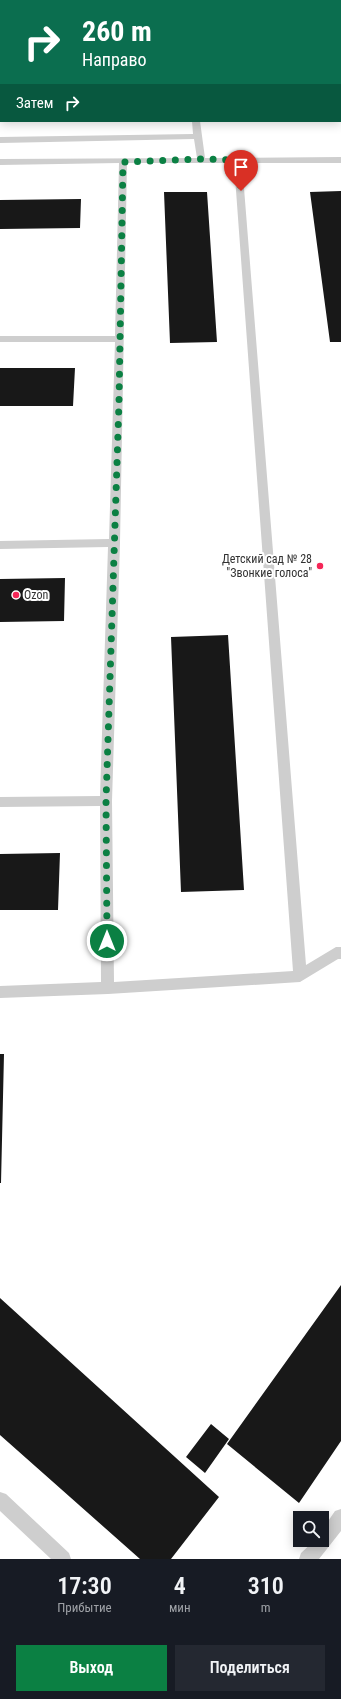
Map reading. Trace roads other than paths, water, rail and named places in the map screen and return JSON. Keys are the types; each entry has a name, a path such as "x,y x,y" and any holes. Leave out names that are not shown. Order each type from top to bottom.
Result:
{"lane":[{"path":"196,122 201,159"},
{"path":"0,140 197,136"},
{"path":"0,162 123,162 201,159 341,160"},
{"path":"238,160 300,976"},
{"path":"108,988 106,801 115,543 123,162"},
{"path":"0,339 120,339"},
{"path":"0,545 115,543"},
{"path":"0,802 106,801"},
{"path":"0,992 108,988 300,976 339,951"},
{"path":"0,1500 63,1559"},
{"path":"307,1559 318,1549 341,1518"}],"place":[{"name":"Детский сад № 28 \"Звонкие голоса\"","path":"320,566"},
{"name":"Ozon","path":"16,595"}]}
